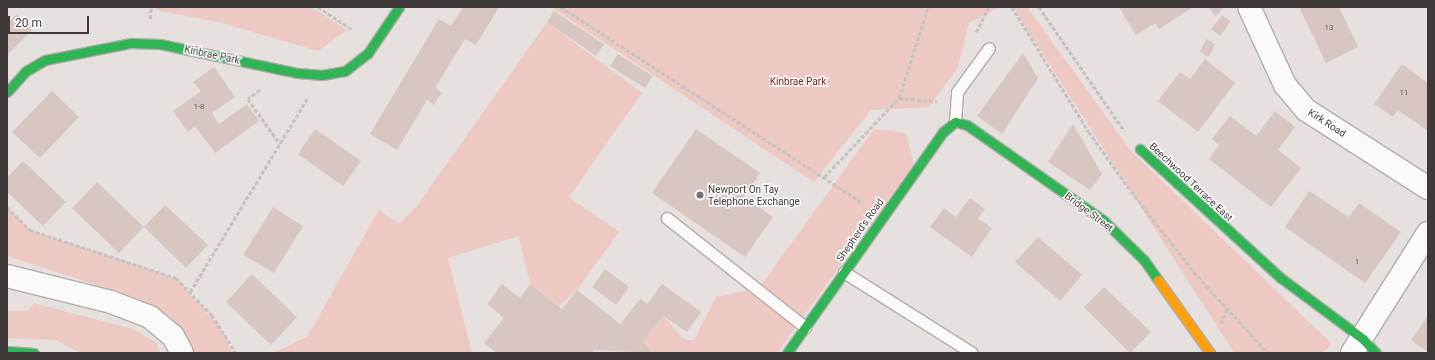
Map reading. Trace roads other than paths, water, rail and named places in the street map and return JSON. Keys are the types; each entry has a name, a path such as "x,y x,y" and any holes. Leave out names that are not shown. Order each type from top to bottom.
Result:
{"street":[{"name":"Kinbrae Park","path":"7,92 26,71 45,60 131,43 160,44 285,70 322,75 345,71 374,44 399,7"},
{"name":"Kirk Road","path":"1249,7 1285,85 1306,110 1428,188"},
{"name":"Shepherd's Road","path":"787,353 943,132 955,122"},
{"name":"Bridge Street","path":"955,122 968,125 1104,221 1144,260 1210,353"},
{"name":"Beechwood Terrace East","path":"1140,149 1280,278 1363,348"},
{"path":"1363,348 1428,233"},
{"path":"7,276 111,302 150,317 173,336 182,353"},
{"path":"7,350 34,353"}],"lane":[{"path":"955,122 957,92 988,48"},
{"path":"667,218 805,327"},
{"path":"844,272 972,353"}],"place":[{"name":"Newport On Tay Telephone Exchange","path":"700,195"}]}
